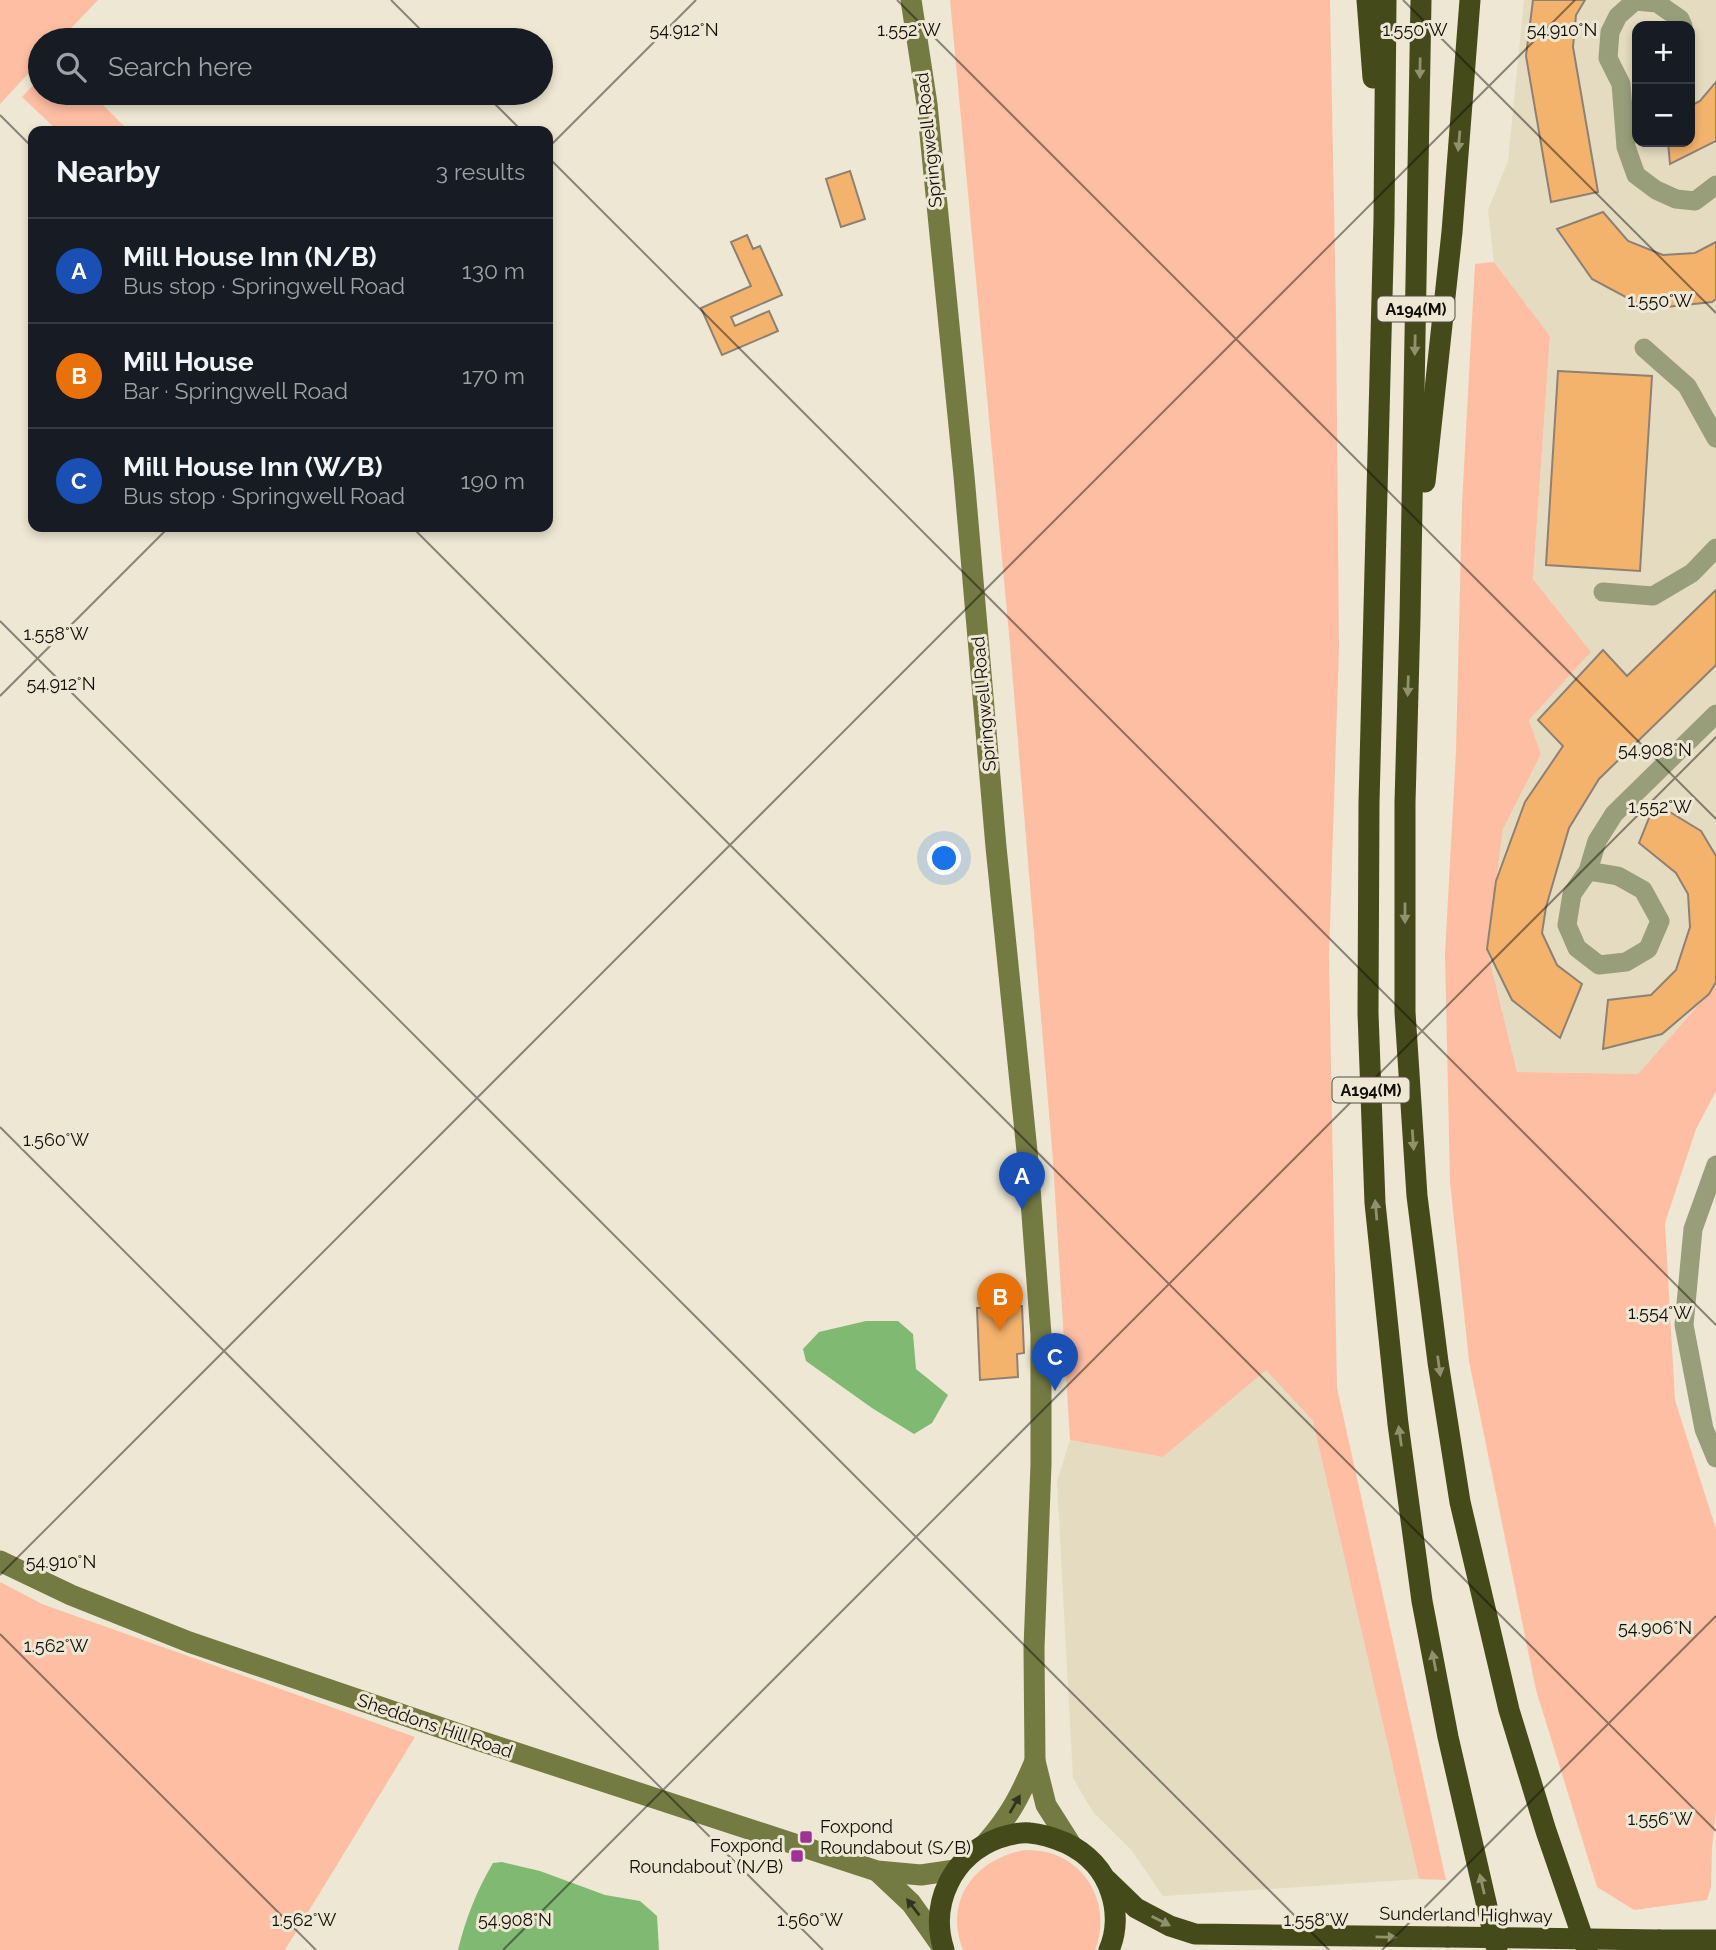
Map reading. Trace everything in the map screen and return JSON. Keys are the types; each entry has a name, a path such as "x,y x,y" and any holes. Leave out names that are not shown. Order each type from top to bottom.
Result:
{"highway":[{"name":"A194(M)","path":"1367,0 1384,220"},
{"name":"A194(M)","path":"1386,0 1384,220 1369,803 1368,1013 1375,1203 1398,1424 1422,1601 1448,1737 1497,1950"},
{"name":"A194(M)","path":"1421,0 1405,803 1405,1012 1417,1196 1436,1348 1460,1502 1509,1710 1546,1831 1587,1950"},
{"name":"A194(M)","path":"1410,618 1451,232 1470,0"},
{"path":"943,1949 939,1928 941,1902 954,1870 969,1854 986,1843 1007,1835 1028,1832 1052,1837 1072,1846"},
{"name":"Sunderland Highway","path":"1072,1846 1085,1855 1136,1908 1170,1926 1195,1934 1716,1941"},
{"path":"1107,1880 1114,1903 1115,1920 1109,1950"}],"main road":[{"name":"Springwell Road","path":"911,0 928,117 964,476 996,848 1028,1161 1041,1335 1042,1409 1034,1648 1035,1761"},
{"name":"Sheddons Hill Road","path":"0,1560 71,1595 189,1642 877,1871"},
{"path":"986,1843 1002,1826 1017,1803 1035,1761"},
{"path":"1035,1761 1046,1805 1072,1846"},
{"path":"877,1871 921,1875 954,1870"},
{"path":"877,1871 911,1903 943,1949"}],"street":[{"path":"1681,21 1657,3 1635,1 1618,16 1610,32 1608,58 1629,84 1626,147 1636,175 1656,190 1676,199 1695,201 1716,185"},
{"path":"1644,348 1687,386 1716,438"},
{"path":"1603,592 1653,596 1692,573 1716,548"},
{"path":"1588,870 1618,876 1643,890 1660,922 1648,949 1626,962 1599,965 1577,948 1567,925 1572,894 1588,870 1597,841 1614,814 1716,714"},
{"path":"1716,1165 1693,1229 1684,1325 1703,1429 1716,1458"}],"shaded area":[{"path":"0,0 98,0 71,28 28,28 28,74 0,104"},
{"path":"950,0 1330,0 1339,648 1329,957 1337,1388 1446,1880 1419,1879 1313,1421 1266,1370 1163,1457 1070,1440 1053,1161 1009,634"},
{"path":"1524,0 1716,0 1716,985 1638,1074 1517,1072 1487,949 1503,828 1541,754 1529,720 1591,652 1533,579 1550,336 1494,262 1488,210 1508,161"},
{"path":"28,91 28,103 22,97"},
{"path":"30,105 103,105 124,126 53,126"},
{"path":"1494,262 1550,336 1533,579 1591,652 1529,720 1541,754 1503,829 1487,949 1517,1072 1638,1074 1716,985 1716,1091 1696,1129 1665,1223 1675,1400 1716,1529 1716,1812 1711,1887 1707,1900 1634,1910 1597,1887 1536,1690 1469,1361 1450,1182 1445,954 1456,752 1462,504 1475,264"},
{"path":"866,1321 898,1321 913,1334 916,1369 948,1395 932,1423 914,1434 806,1361 803,1349 819,1332"},
{"path":"1266,1369 1314,1421 1419,1879 1163,1896 1132,1851 1093,1812 1073,1778 1057,1482 1070,1440 1163,1457"},
{"path":"0,1582 42,1604 415,1737 285,1950 0,1950"},
{"path":"1026,1850 1050,1853 1067,1861 1088,1881 1099,1907 1099,1936 1095,1950 963,1950 957,1914 968,1884 992,1862"},
{"path":"502,1862 540,1871 605,1895 640,1901 657,1916 659,1950 458,1950 481,1884 493,1863"}],"building":[{"path":"1533,0 1585,0 1576,15 1573,47 1598,192 1551,202 1526,56"},
{"path":"1716,82 1716,141 1670,164 1668,147 1695,147 1695,104"},
{"path":"850,171 865,219 841,227 826,179"},
{"path":"1603,212 1628,241 1663,255 1695,253 1716,242 1716,299 1712,302 1648,309 1592,279 1557,229"},
{"path":"747,235 753,249 760,246 782,295 731,317 735,326 769,311 778,331 722,355 701,308 751,286 731,242"},
{"path":"1558,371 1652,376 1640,571 1546,565"},
{"path":"1716,590 1716,665 1599,779 1569,828 1546,907 1542,933 1557,965 1582,984 1560,1038 1512,1000 1487,949 1496,881 1525,802 1563,746 1538,720 1603,650 1627,676"},
{"path":"1655,803 1701,831 1716,856 1716,982 1709,994 1662,1034 1603,1049 1608,1000 1651,995 1676,970 1690,927 1688,894 1676,873 1639,843"},
{"path":"1022,1306 1024,1353 1017,1354 1018,1377 980,1380 977,1308"}],"place":[{"name":"Mill House Inn (N/B)","path":"1022,1210"},
{"name":"Mill House","path":"1000,1331"},
{"name":"Mill House Inn (W/B)","path":"1055,1391"},
{"name":"Foxpond Roundabout (S/B)","path":"806,1837"},
{"name":"Foxpond Roundabout (N/B)","path":"797,1856"}]}
